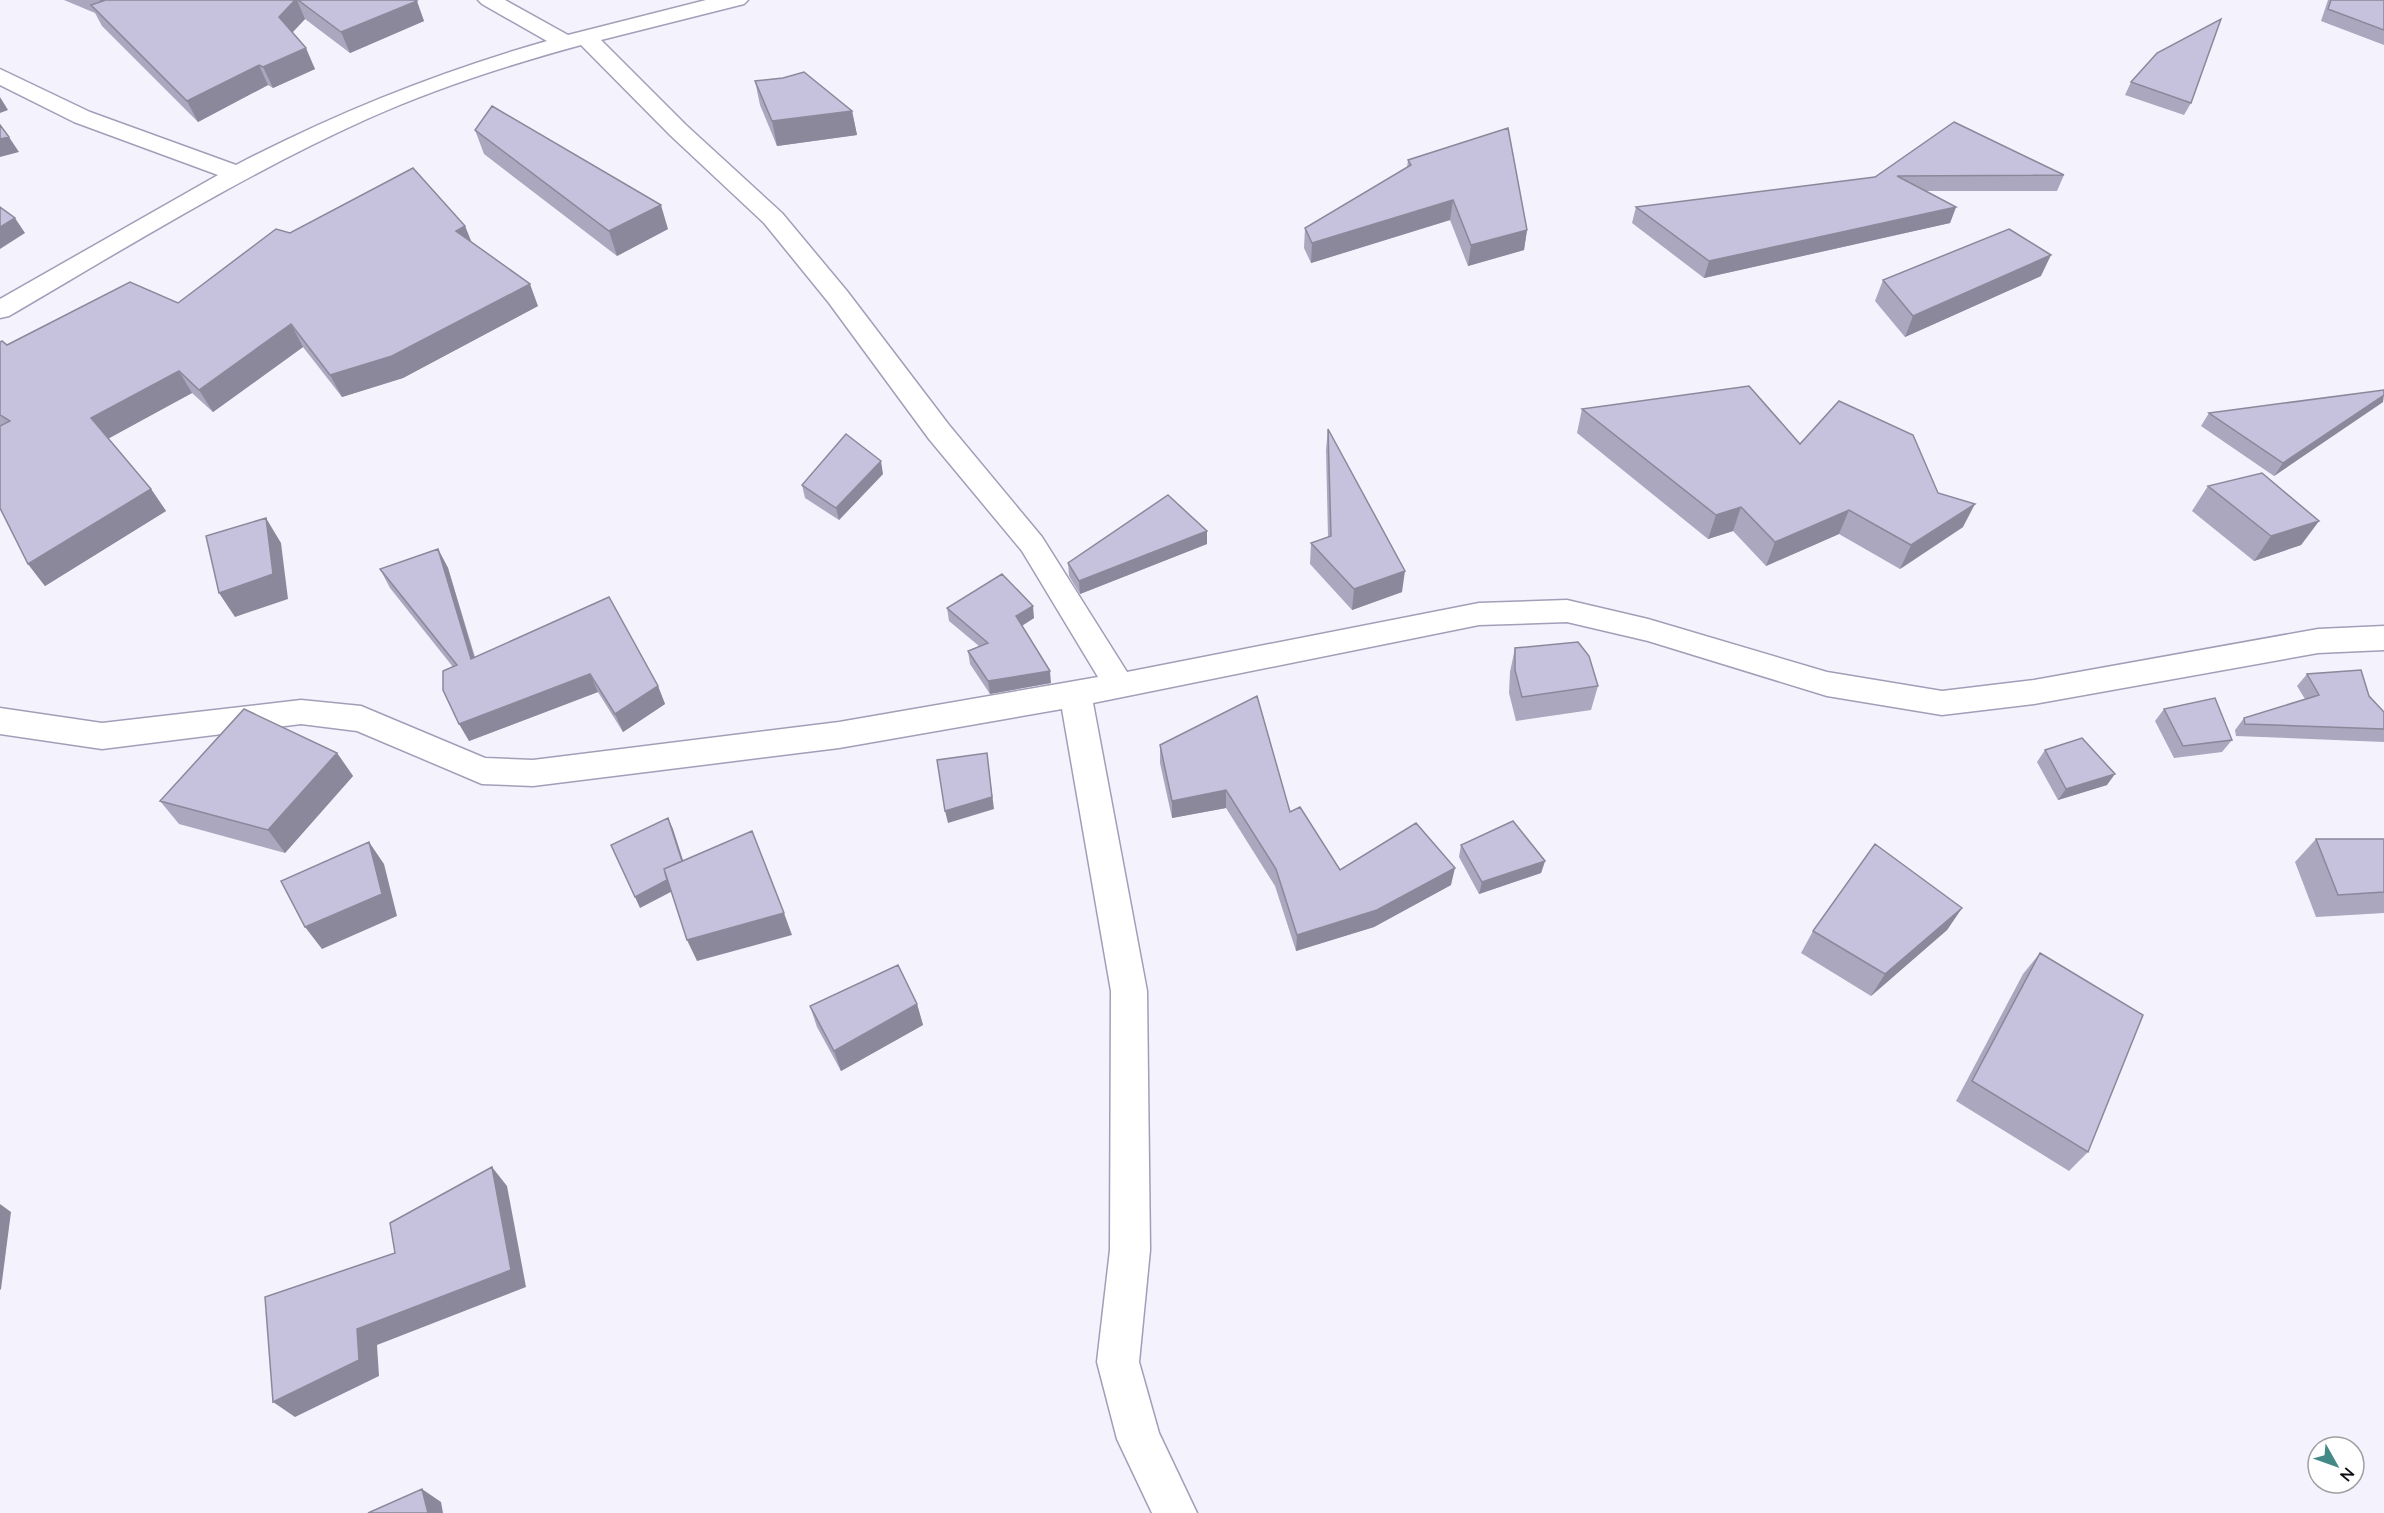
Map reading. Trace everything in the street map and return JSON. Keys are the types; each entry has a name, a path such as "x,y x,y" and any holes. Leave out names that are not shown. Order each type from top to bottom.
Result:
{"street":[{"path":"489,0 576,40 781,227 838,297 939,432 1032,544 1119,685"},
{"path":"0,310 238,174 358,114 430,84 576,40 737,0"},
{"path":"0,76 82,117 238,174"},
{"path":"0,721 102,736 301,712 361,718 482,771 533,773 839,735 1074,694 1479,614 1567,611 1648,630 1827,684 1942,703 2034,692 2318,641 2384,638"},
{"path":"1074,694 1129,991 1130,1250 1118,1362 1139,1439 1175,1513"}],"building":[{"path":"100,0 295,0 279,17 306,48 263,67 259,65 187,101 91,5 103,1"},
{"path":"298,0 415,0 417,1 341,32"},
{"path":"2331,0 2384,0 2384,30 2328,9"},
{"path":"2221,19 2191,103 2131,82 2157,53"},
{"path":"804,72 852,111 772,121 755,81 783,78"},
{"path":"492,106 661,205 609,231 475,130"},
{"path":"1954,122 2064,175 1897,176 1956,207 1709,261 1636,207 1875,177"},
{"path":"0,125 9,137 0,139"},
{"path":"1508,128 1527,230 1471,245 1453,200 1312,243 1305,228 1411,165 1408,160"},
{"path":"413,168 465,226 456,231 530,284 392,356 330,375 291,324 199,390 179,371 91,418 151,489 28,564 0,508 0,426 10,421 0,415 0,342 7,345 130,282 178,303 276,229 290,233"},
{"path":"0,207 15,218 0,227"},
{"path":"2009,229 2051,255 1913,316 1883,280"},
{"path":"1749,386 1800,444 1839,401 1913,435 1938,493 1975,504 1911,545 1849,510 1775,542 1741,507 1716,515 1582,409"},
{"path":"2384,390 2384,395 2283,463 2209,413"},
{"path":"1328,429 1405,571 1354,589 1311,543 1331,536"},
{"path":"846,434 881,461 836,508 802,485"},
{"path":"2262,473 2319,521 2271,536 2208,486"},
{"path":"1168,495 1207,531 1079,581 1068,563"},
{"path":"266,518 273,574 219,593 206,536"},
{"path":"438,549 471,659 609,597 658,686 615,714 590,674 459,724 443,690 443,671 457,665 380,569"},
{"path":"1002,574 1033,606 1016,616 1050,671 988,681 968,651 988,643 947,608"},
{"path":"1578,642 1589,656 1598,686 1522,697 1515,670 1515,648"},
{"path":"2361,670 2369,696 2384,712 2384,729 2245,724 2244,718 2319,695 2307,674"},
{"path":"1257,696 1290,812 1300,807 1340,870 1416,823 1455,868 1377,910 1297,935 1276,869 1226,790 1172,801 1160,745"},
{"path":"2215,698 2232,740 2183,746 2164,709"},
{"path":"244,709 337,753 268,830 160,801"},
{"path":"2082,738 2115,774 2066,789 2045,750"},
{"path":"987,753 992,797 945,811 937,760"},
{"path":"668,818 682,861 664,869 667,880 635,897 611,845"},
{"path":"1513,821 1545,861 1482,882 1461,845"},
{"path":"752,831 784,913 687,940 664,869"},
{"path":"2316,839 2384,839 2384,892 2338,895"},
{"path":"369,842 382,894 305,927 281,881"},
{"path":"1875,844 1962,908 1885,974 1813,931"},
{"path":"2040,953 2143,1015 2088,1152 1972,1081"},
{"path":"898,965 917,1004 834,1051 810,1006"},
{"path":"492,1167 511,1270 357,1329 359,1360 273,1402 265,1297 395,1253 390,1223"},
{"path":"422,1489 428,1513 368,1513"}]}
